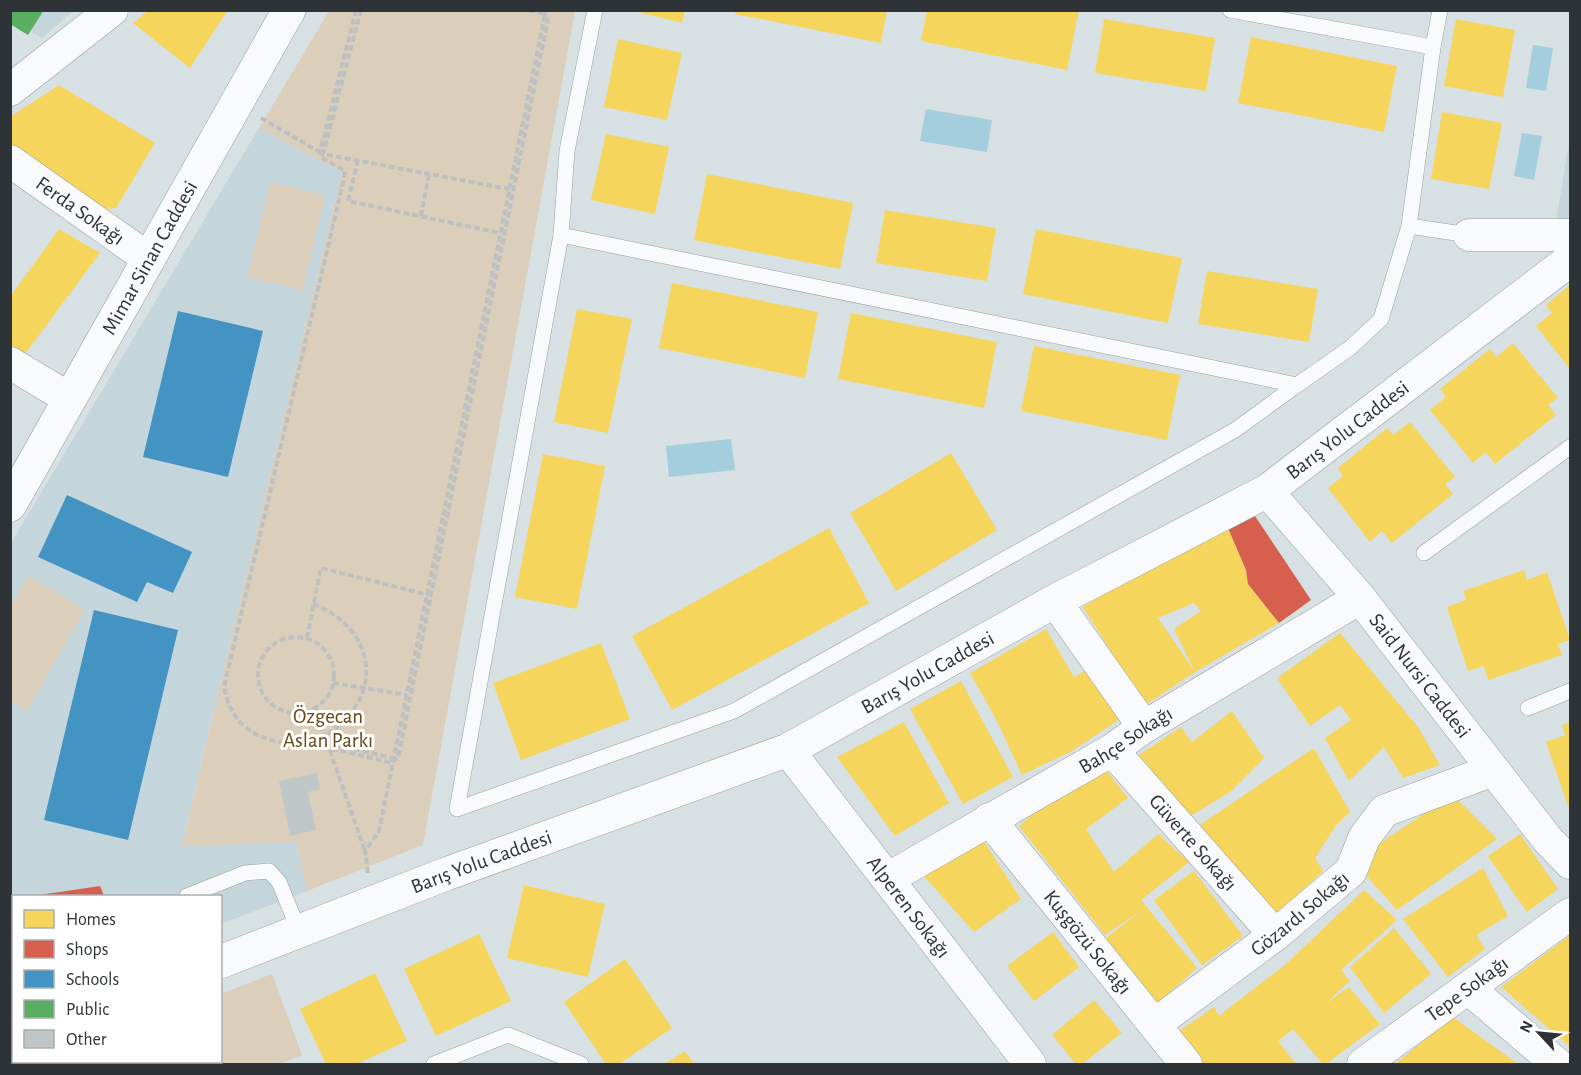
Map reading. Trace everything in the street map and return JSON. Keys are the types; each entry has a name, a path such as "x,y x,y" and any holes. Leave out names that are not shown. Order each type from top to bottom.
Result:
{"main road":[{"name":"Mimar Sinan Caddesi","path":"10,506 289,10"},
{"name":"Barış Yolu Caddesi","path":"222,961 446,874 788,750 1055,602 1267,491 1570,260"}],"street":[{"path":"10,90 112,10"},
{"name":"Ferda Sokağı","path":"10,161 149,259"},
{"path":"1469,235 1570,235"},
{"path":"10,363 70,399"},
{"name":"Said Nursi Caddesi","path":"1267,491 1360,598 1548,840 1570,863"},
{"name":"Bahçe Sokağı","path":"889,878 1112,750 1144,727 1360,598"},
{"path":"1055,602 1144,727"},
{"name":"Alperen Sokağı","path":"788,750 889,878 1030,1065"},
{"name":"Güverte Sokağı","path":"1112,750 1275,934"},
{"name":"Gözardı Sokağı","path":"1155,1024 1275,934 1351,871 1364,838 1384,811 1493,770"},
{"name":"Kuşgözü Sokağı","path":"989,819 1186,1065"},
{"name":"Tepe Sokağı","path":"1364,1065 1570,914"},
{"path":"1468,988 1557,1065"}],"lane":[{"path":"595,10 567,151 561,235 457,809 734,711 1235,430 1350,348 1382,319 1409,225 1440,10"},
{"path":"1230,10 1433,47"},
{"path":"1409,225 1469,235"},
{"path":"561,235 1297,385"},
{"path":"1424,553 1570,447"},
{"path":"1528,708 1570,691"},
{"path":"192,895 244,873 269,871 279,882 299,931"},
{"path":"434,1065 508,1035 581,1065"}],"path":[{"path":"356,10 321,153 321,157 345,171 344,179 224,687 226,699 238,720 256,736 271,741 393,760 398,758 439,562 548,20 544,10"},
{"path":"321,153 361,10"},
{"path":"365,851 379,831 546,14 526,10"},
{"path":"237,103 321,153 509,189"},
{"path":"358,160 348,201 501,232"},
{"path":"421,216 429,174"},
{"path":"307,638 321,568 429,595"},
{"path":"313,604 333,612 348,624 359,639 365,657 364,688 354,711 341,725 326,735"},
{"path":"281,638 307,638 318,643 327,652 333,663 333,683 325,699 315,708 294,713 273,706 259,688 257,677 262,655 281,638"},
{"path":"333,683 407,695"},
{"path":"315,708 365,851 368,874"},
{"path":"328,743 393,760"}],"shaded area":[{"path":"10,11 73,11 42,38 11,19"},
{"path":"259,128 342,172 182,845 297,842 307,891 222,924 222,895 12,895 11,1006 11,543"},
{"path":"1570,137 1570,223 1554,234"}],"green space":[{"name":"Özgecan Aslan Parkı","path":"329,11 575,11 423,845 307,891 297,842 182,846 342,172 259,128"},
{"path":"270,182 325,195 303,290 248,277"},
{"path":"28,576 85,609 27,711 11,701 11,606"},
{"path":"272,974 302,1055 279,1064 158,1064 222,1063 222,994"}],"water":[{"path":"1533,45 1553,48 1546,91 1526,88"},
{"path":"926,109 992,120 987,152 920,141"},
{"path":"1522,133 1542,136 1534,180 1514,176"},
{"path":"731,439 735,470 669,477 666,446"}],"building: Homes":[{"path":"149,10 228,10 190,68 133,23"},
{"path":"631,10 685,10 682,23"},
{"path":"735,10 887,10 881,43 735,14"},
{"path":"927,10 1079,10 1067,70 921,41"},
{"path":"1104,19 1215,38 1206,91 1095,73"},
{"path":"1456,19 1515,30 1503,97 1444,86"},
{"path":"1251,37 1397,66 1384,132 1238,103"},
{"path":"618,39 682,53 667,120 604,107"},
{"path":"59,85 155,143 116,208 97,210 10,145 10,117"},
{"path":"1442,112 1502,123 1489,189 1431,179"},
{"path":"606,134 669,147 655,214 591,200"},
{"path":"707,174 853,203 840,269 694,240"},
{"path":"885,210 996,228 987,281 876,263"},
{"path":"59,229 100,253 25,354 10,344 10,297"},
{"path":"1036,229 1182,258 1168,323 1023,294"},
{"path":"1207,271 1318,289 1309,342 1198,324"},
{"path":"672,283 818,312 805,378 659,348"},
{"path":"1570,285 1570,369 1536,326 1552,313 1546,305"},
{"path":"577,309 632,319 608,433 554,422"},
{"path":"851,313 997,342 984,408 838,379"},
{"path":"1513,343 1558,398 1548,405 1556,415 1495,464 1486,452 1473,463 1430,410 1446,397 1440,389 1490,349 1496,357"},
{"path":"1034,346 1180,375 1167,440 1021,411"},
{"path":"1410,422 1455,477 1445,484 1453,494 1392,543 1382,531 1370,542 1328,488 1343,476 1338,468 1387,428 1393,435"},
{"path":"951,453 997,530 896,591 850,513"},
{"path":"543,454 605,466 577,609 515,597"},
{"path":"829,528 869,603 672,710 632,636"},
{"path":"1228,528 1246,570 1248,584 1279,623 1195,672 1145,705 1083,607 1133,572","holes":["1194,603 1201,611 1174,629 1195,672 1158,618"]},
{"path":"1524,570 1527,580 1547,572 1570,640 1558,644 1562,655 1488,680 1484,666 1468,671 1447,607 1466,600 1463,591"},
{"path":"1046,629 1074,677 1085,671 1120,719 1072,751 1022,775 997,721 970,673"},
{"path":"1340,633 1418,727 1440,765 1403,778 1384,747 1349,781 1325,738 1351,720 1340,705 1310,726 1277,678"},
{"path":"601,643 630,719 521,760 493,683"},
{"path":"961,681 1013,777 963,804 910,709"},
{"path":"1232,711 1264,758 1230,792 1189,817 1139,755 1181,727 1192,742"},
{"path":"904,722 949,803 895,836 837,757"},
{"path":"1570,722 1570,805 1568,806 1546,742 1565,735 1562,725"},
{"path":"1314,748 1350,812 1337,824 1315,858 1323,871 1272,919 1197,827"},
{"path":"1103,766 1128,798 1086,829 1114,872 1158,834 1189,862 1141,900 1197,968 1153,1007 1101,942 1142,910 1105,935 1019,826 1058,794"},
{"path":"1458,800 1497,839 1397,910 1364,873 1370,850 1425,813"},
{"path":"1520,834 1558,889 1527,912 1488,856"},
{"path":"983,840 1021,899 974,932 922,874"},
{"path":"1483,868 1508,916 1476,935 1485,949 1448,977 1403,919"},
{"path":"1194,871 1243,936 1202,965 1154,900"},
{"path":"524,885 605,904 588,977 507,958"},
{"path":"1364,890 1397,920 1341,970 1350,981 1325,1004 1349,987 1380,1024 1326,1064 1323,1064 1293,1029 1278,1041 1296,1064 1199,1064 1175,1034 1214,1007 1219,1016 1286,964"},
{"path":"1394,928 1431,974 1384,1013 1350,967"},
{"path":"1053,932 1079,967 1034,1001 1007,966"},
{"path":"479,934 511,1001 436,1036 404,969"},
{"path":"1570,935 1570,1047 1501,987"},
{"path":"625,959 672,1028 619,1064 606,1064 564,1002"},
{"path":"375,973 407,1041 357,1064 326,1064 300,1009"},
{"path":"1094,1000 1122,1033 1082,1064 1076,1064 1052,1035"},
{"path":"1453,1017 1518,1064 1395,1064"},
{"path":"685,1051 694,1064 665,1064"}],"building: Shops":[{"path":"1255,516 1311,600 1279,623 1248,584 1246,570 1228,528"},
{"path":"100,886 104,895 39,895"},
{"path":"10,900 12,900 12,992 10,993"}],"building: Schools":[{"path":"178,311 263,331 228,477 143,457"},
{"path":"67,495 192,552 173,593 147,582 137,602 38,557"},
{"path":"94,610 178,630 128,840 44,820"}],"building: Public":[{"path":"10,10 44,10 28,35 10,24"}],"building: Other":[{"path":"317,773 320,789 308,792 316,830 290,836 279,781"}]}
